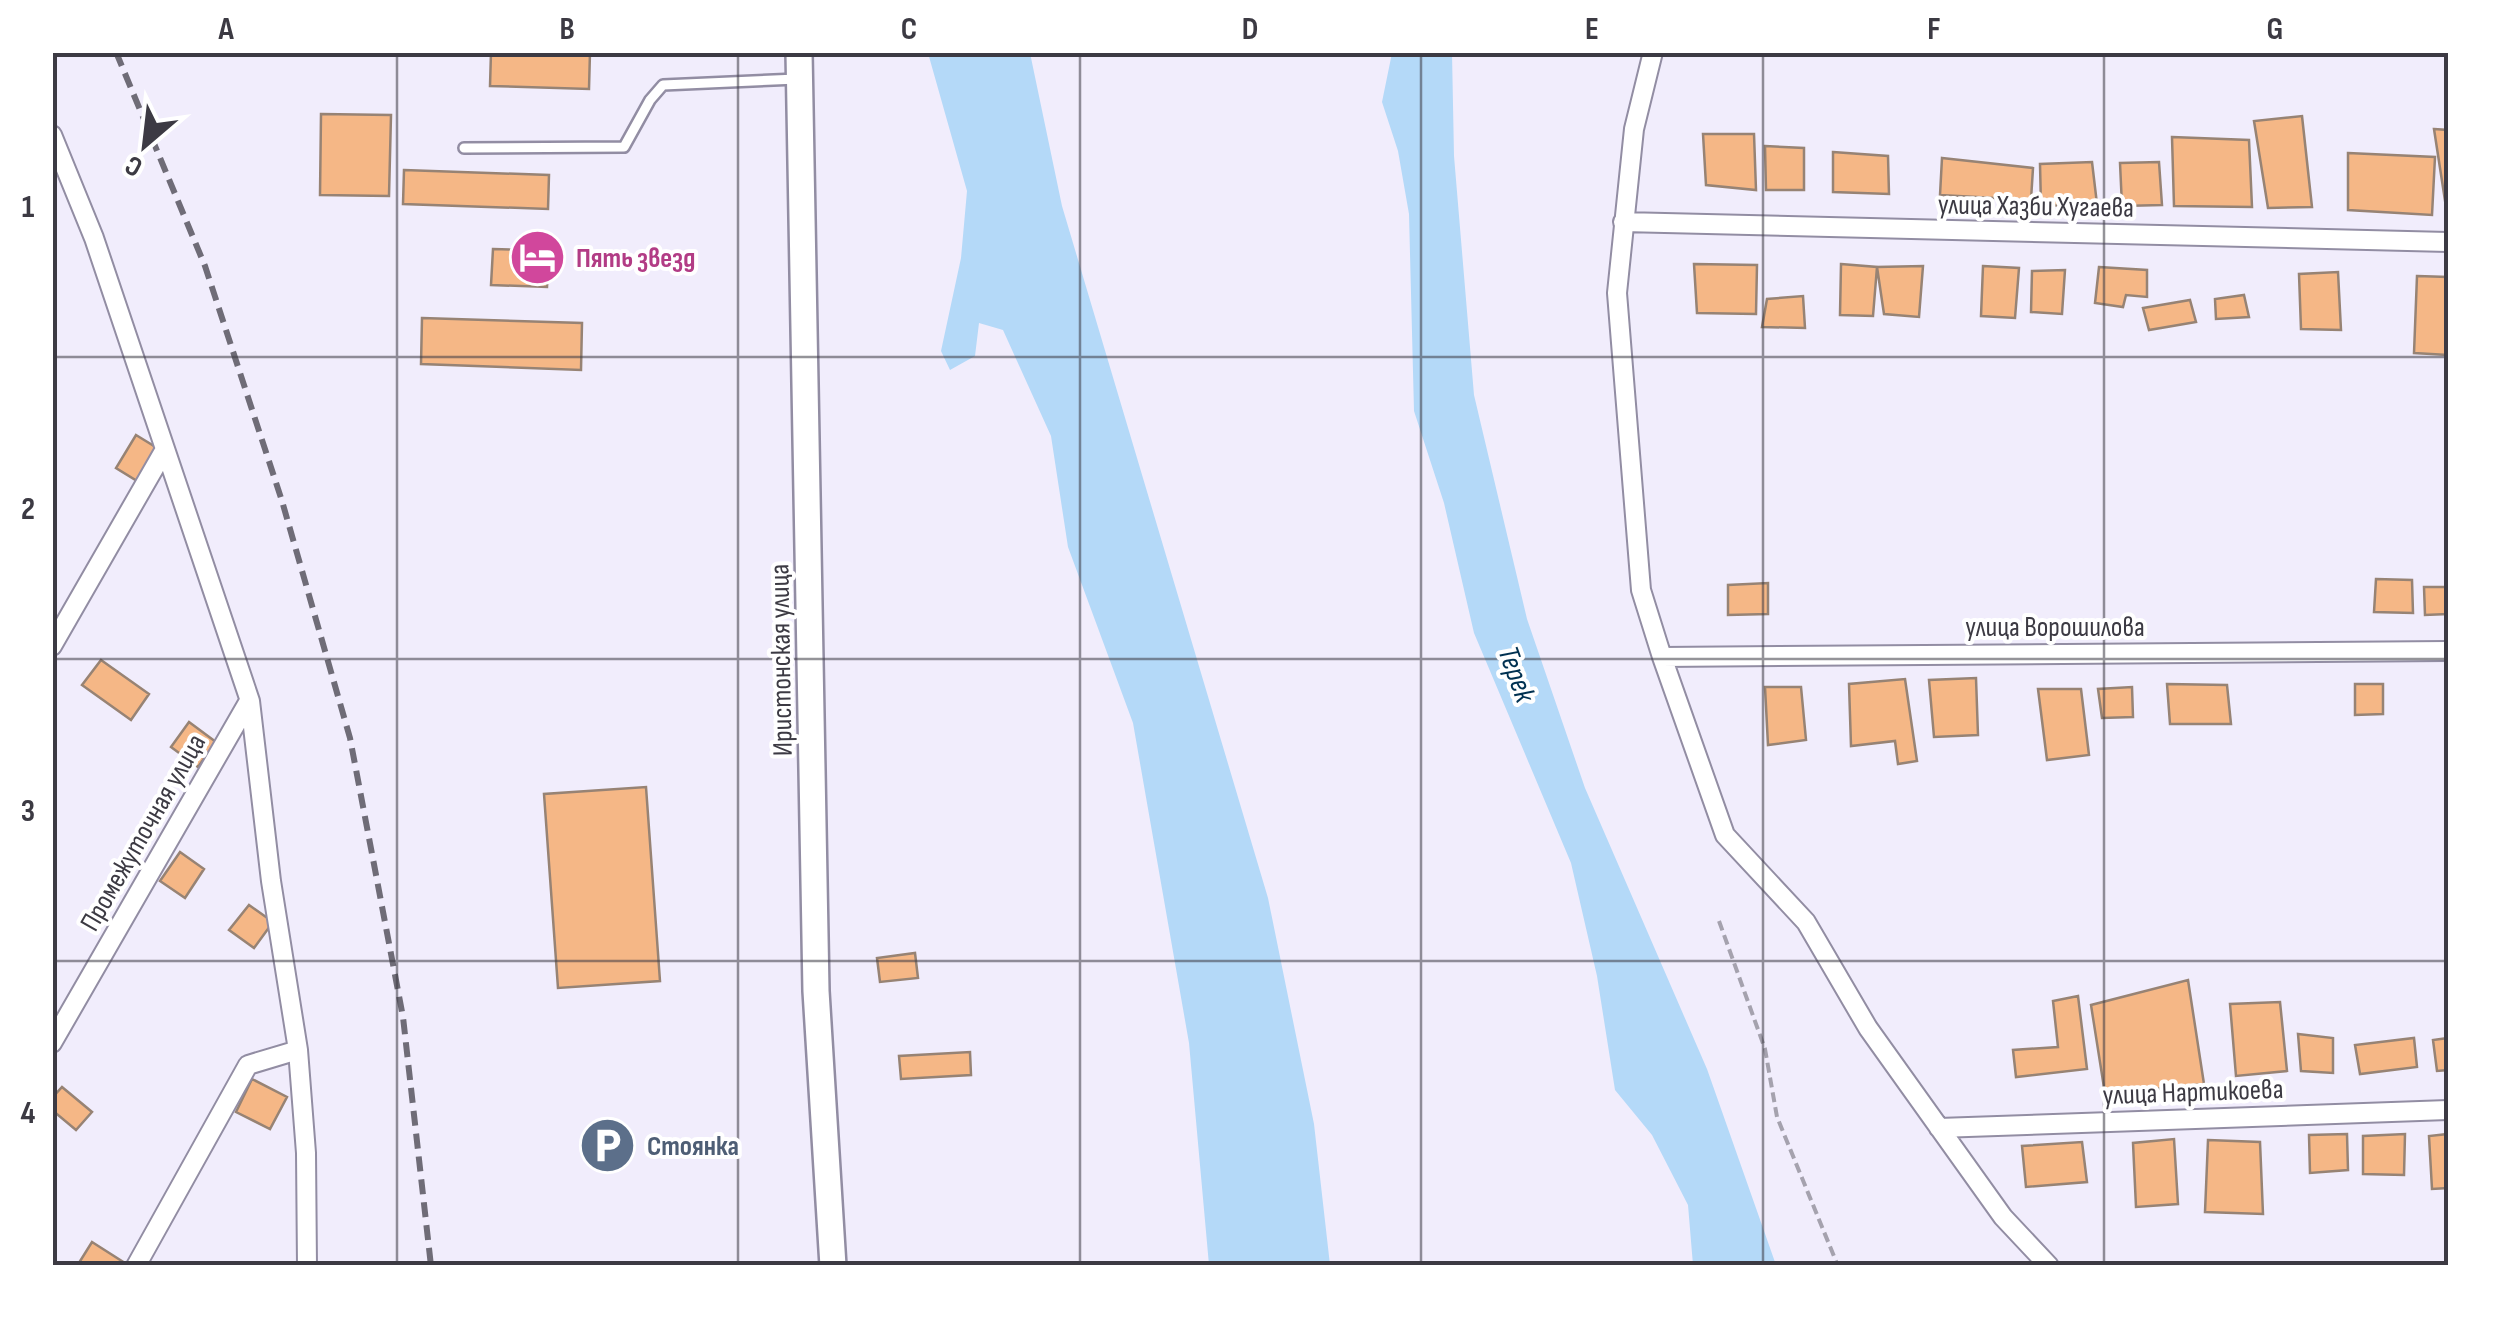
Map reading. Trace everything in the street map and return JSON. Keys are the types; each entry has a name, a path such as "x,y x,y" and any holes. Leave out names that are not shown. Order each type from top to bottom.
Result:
{"main road":[{"name":"Иристонская улица","path":"799,52 816,991 833,1266"}],"street":[{"path":"1653,52 1634,129 1617,293 1641,590 1662,656 1726,835 1806,922 1868,1028 2003,1217 2049,1266"},
{"path":"52,135 94,238 250,700 271,881 298,1050 306,1153 308,1266"},
{"name":"улица Хазби Хугаева","path":"1623,222 2448,242"},
{"path":"52,646 164,450"},
{"name":"улица Ворошилова","path":"1662,656 2448,651"},
{"name":"Промежуточная улица","path":"52,1043 250,700"},
{"path":"136,1266 248,1064 298,1050"},
{"name":"улица Нартикоева","path":"1939,1128 2448,1110"}],"lane":[{"path":"464,148 624,147 650,100 663,85 800,79"}],"path":[{"path":"1719,921 1765,1048 1777,1116 1838,1266"}],"water":[{"path":"928,53 1030,53 1062,206 1268,898 1314,1124 1330,1265 1209,1265 1189,1043 1133,723 1068,547 1051,436 1003,330 979,323 975,356 950,370 941,351 961,258 967,191"},
{"name":"Терек","path":"1392,53 1452,53 1454,156 1474,395 1527,619 1585,788 1707,1069 1776,1265 1693,1265 1688,1205 1652,1135 1615,1090 1597,976 1571,863 1474,633 1444,503 1414,411 1409,214 1398,151 1382,102"}],"building":[{"path":"491,52 590,52 589,89 490,86"},
{"path":"321,114 391,115 389,196 320,195"},
{"path":"2302,116 2312,207 2268,208 2254,121"},
{"path":"2434,129 2448,130 2448,207 2446,207"},
{"path":"1703,134 1754,134 1756,190 1706,185"},
{"path":"2172,137 2249,140 2252,207 2174,206"},
{"path":"1765,146 1804,148 1804,190 1766,190"},
{"path":"1833,152 1888,156 1889,194 1833,192"},
{"path":"2348,153 2435,157 2432,215 2348,210"},
{"path":"1942,158 2033,168 2031,200 1940,195"},
{"path":"2092,162 2097,204 2041,206 2040,164"},
{"path":"2159,162 2162,205 2122,206 2120,163"},
{"path":"404,170 549,175 548,209 403,204"},
{"path":"493,249 549,251 547,287 491,285"},
{"path":"1694,264 1757,265 1756,314 1697,313"},
{"path":"1841,264 1877,267 1873,316 1840,315"},
{"path":"1923,266 1919,317 1884,314 1877,267"},
{"path":"1983,266 2019,268 2015,318 1981,316"},
{"path":"2099,267 2147,270 2147,297 2126,295 2123,307 2095,303"},
{"path":"2065,270 2062,314 2031,312 2032,271"},
{"path":"2338,272 2341,330 2301,329 2299,274"},
{"path":"2417,276 2448,277 2448,355 2414,353"},
{"path":"2244,295 2249,317 2216,319 2215,299"},
{"path":"1803,296 1805,328 1762,327 1767,299"},
{"path":"2190,300 2196,322 2149,330 2143,308"},
{"path":"422,318 582,323 581,370 421,364"},
{"path":"136,435 162,451 142,484 116,468"},
{"path":"2376,579 2412,580 2413,613 2374,612"},
{"path":"1768,583 1768,614 1728,615 1728,585"},
{"path":"2424,587 2448,587 2448,614 2425,615"},
{"path":"101,660 149,694 131,720 82,685"},
{"path":"1976,678 1978,735 1934,737 1929,680"},
{"path":"1905,679 1917,761 1898,764 1895,741 1851,746 1849,684"},
{"path":"2167,684 2227,685 2231,724 2170,724"},
{"path":"2355,684 2383,684 2383,714 2355,715"},
{"path":"1765,687 1801,687 1806,740 1768,745"},
{"path":"2132,687 2133,717 2102,718 2098,689"},
{"path":"2038,689 2081,689 2089,755 2047,760"},
{"path":"189,722 216,742 198,767 171,747"},
{"path":"646,787 660,981 558,988 544,794"},
{"path":"180,852 204,869 185,898 160,881"},
{"path":"249,905 273,922 254,948 229,930"},
{"path":"915,953 918,978 880,982 877,958"},
{"path":"2188,980 2204,1084 2105,1094 2091,1005"},
{"path":"2078,996 2087,1069 2016,1077 2013,1050 2058,1047 2053,1001"},
{"path":"2280,1002 2287,1071 2236,1076 2230,1004"},
{"path":"2298,1034 2333,1038 2333,1073 2301,1071"},
{"path":"2414,1038 2417,1067 2360,1074 2355,1045"},
{"path":"2448,1038 2448,1070 2437,1071 2433,1040"},
{"path":"970,1052 971,1075 901,1079 899,1056"},
{"path":"252,1079 287,1097 270,1129 236,1112"},
{"path":"62,1087 92,1112 76,1130 52,1110 52,1098"},
{"path":"2347,1134 2348,1170 2310,1173 2309,1135"},
{"path":"2405,1134 2404,1175 2363,1174 2363,1136"},
{"path":"2448,1134 2448,1188 2432,1189 2429,1136"},
{"path":"2174,1139 2178,1204 2136,1207 2133,1143"},
{"path":"2208,1140 2260,1142 2263,1214 2205,1212"},
{"path":"2082,1142 2087,1182 2026,1187 2022,1146"},
{"path":"92,1242 128,1265 77,1266"}],"railway":[{"path":"116,52 205,266 282,501 350,738 403,1017 431,1266"}],"place":[{"name":"Пять звезд","path":"537,257"},
{"name":"Стоянка","path":"608,1145"}]}
